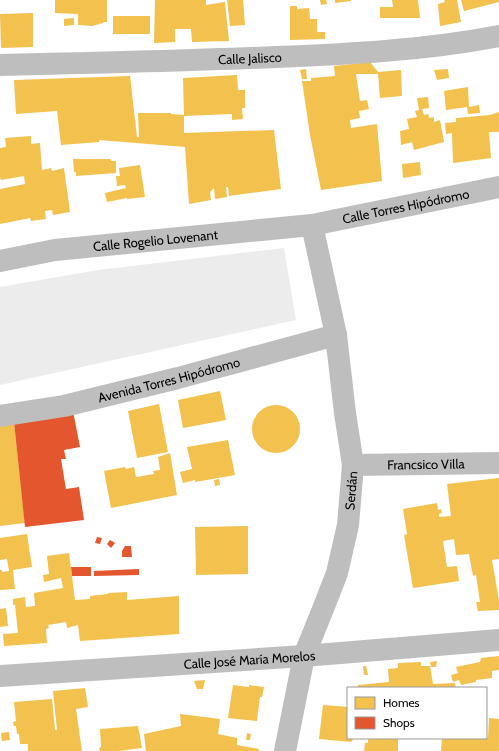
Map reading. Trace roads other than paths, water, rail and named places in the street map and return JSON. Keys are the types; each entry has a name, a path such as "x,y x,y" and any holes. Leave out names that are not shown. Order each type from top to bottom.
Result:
{"street":[{"name":"Calle Jalisco","path":"0,65 173,61 350,54 459,44 499,36"},
{"name":"Calle Torres Hipódromo","path":"312,225 499,187"},
{"name":"Calle Rogelio Lovenant","path":"0,262 55,250 312,225"},
{"name":"Serdán","path":"285,751 304,656 337,573 348,525 353,465 336,335 312,225"},
{"name":"Avenida Torres Hipódromo","path":"0,416 64,406 178,378 336,335"},
{"name":"Francsico Villa","path":"353,465 499,463"},
{"name":"Calle José María Morelos","path":"0,676 304,656 499,640"}]}
